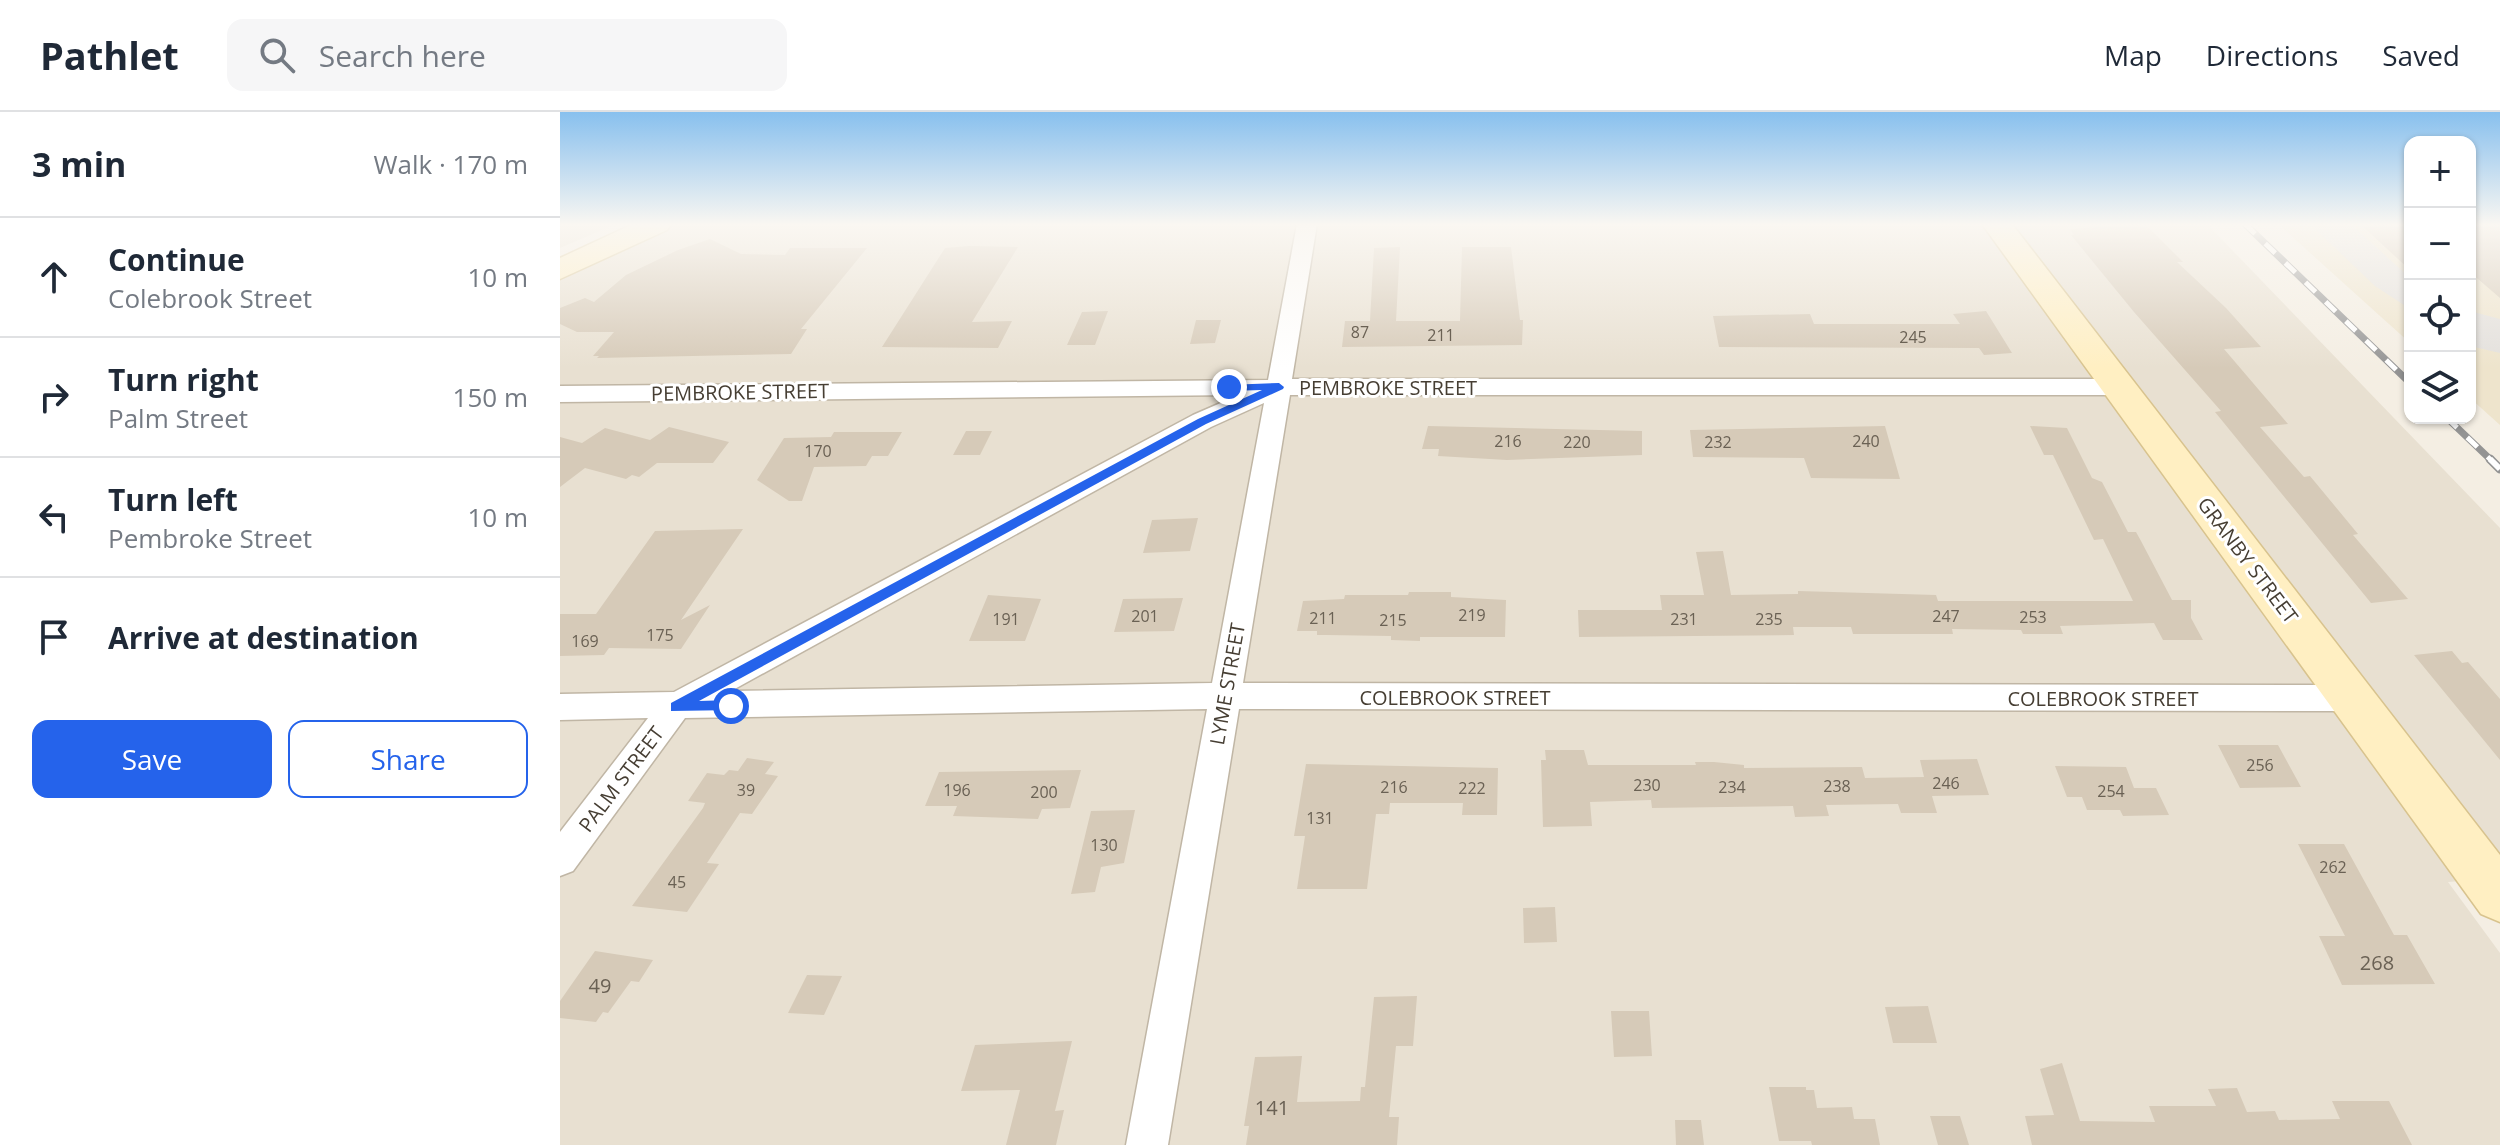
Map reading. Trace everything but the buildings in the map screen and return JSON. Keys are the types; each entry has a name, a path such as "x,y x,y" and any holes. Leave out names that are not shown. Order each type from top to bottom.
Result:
{"main road":[{"name":"GRANBY STREET","path":"2033,272 2500,897"}],"street":[{"name":"LYME STREET","path":"1147,1145 1299,272"},
{"name":"PEMBROKE STREET","path":"560,394 1279,387 2120,387"},
{"name":"PALM STREET","path":"560,860 675,707 1202,421 1279,387"},
{"name":"COLEBROOK STREET","path":"560,707 1225,696 2351,698"}],"shaded area":[{"path":"576,272 2253,272 2500,528 2500,878 2448,882 2500,953 2500,1145 560,1145 560,280"},
{"path":"2331,272 2404,272 2404,338"},
{"path":"2361,272 2404,272 2404,305 2375,286"},
{"path":"2476,272 2500,272 2500,425 2476,403"},
{"path":"2476,313 2500,319 2500,353 2476,347"}],"railway":[{"path":"2295,272 2404,377"},
{"path":"2453,424 2492,461"},
{"path":"2492,461 2500,469"}],"route":[{"path":"731,706 675,707 1202,421 1279,387 1229,387"}]}
